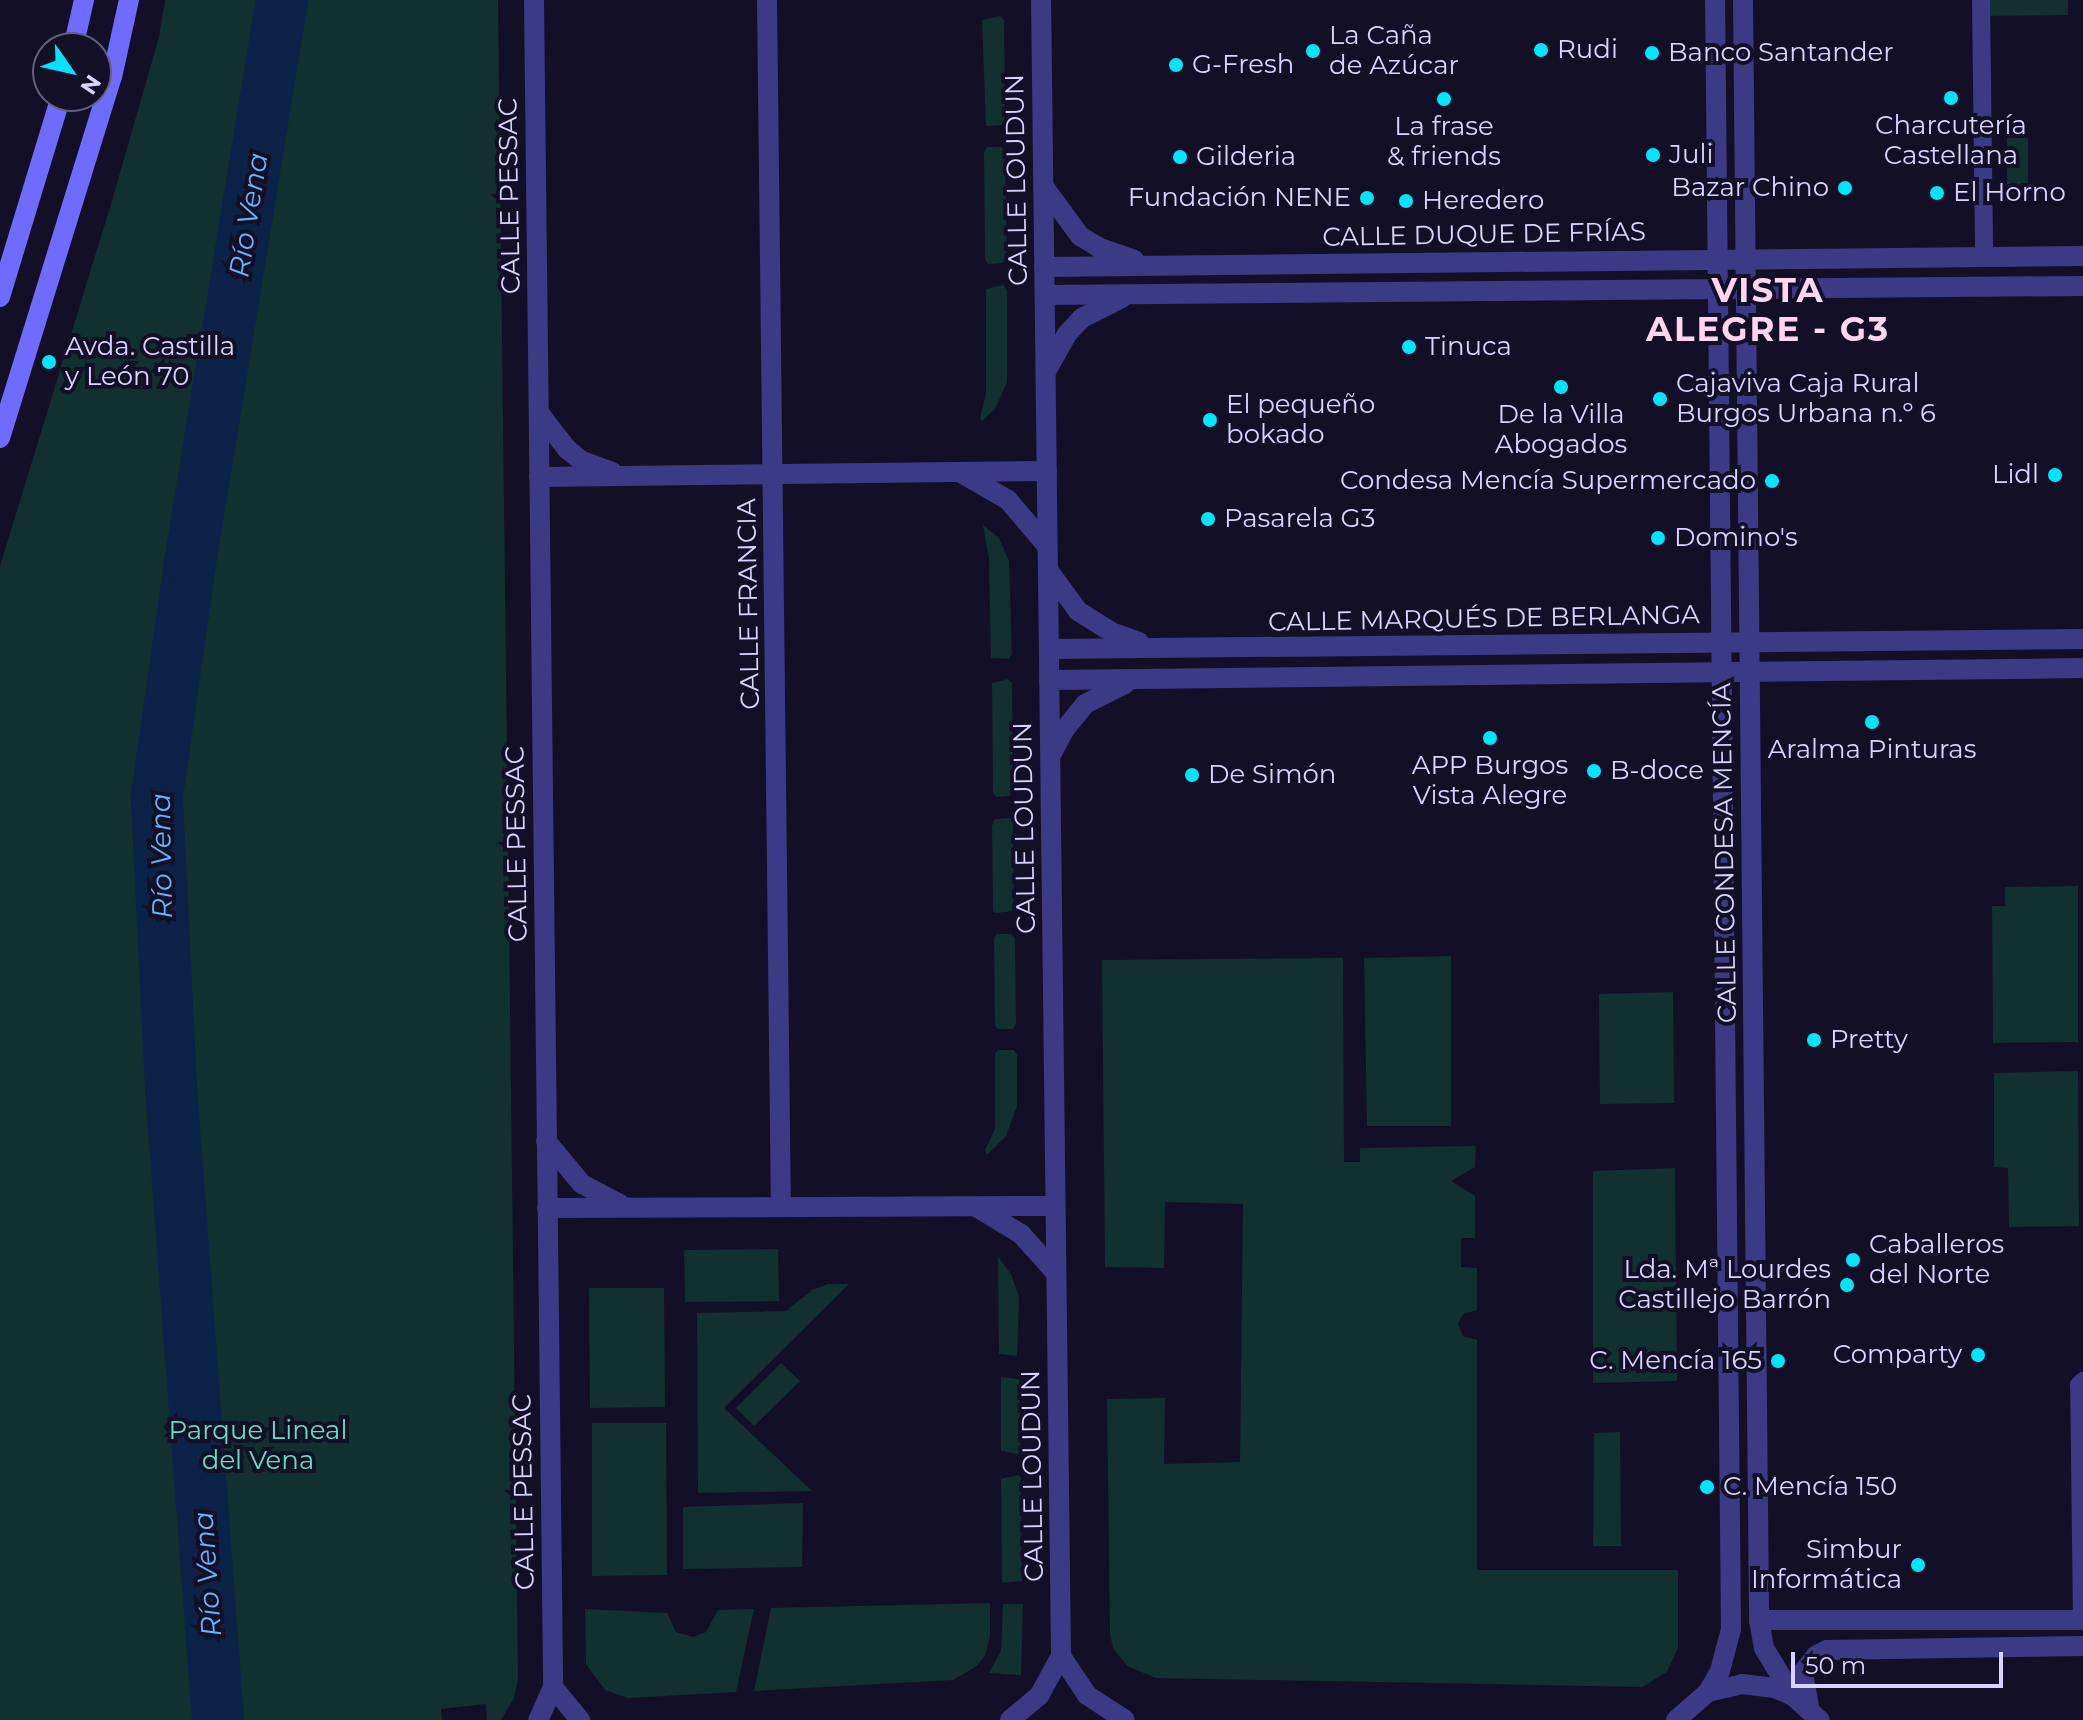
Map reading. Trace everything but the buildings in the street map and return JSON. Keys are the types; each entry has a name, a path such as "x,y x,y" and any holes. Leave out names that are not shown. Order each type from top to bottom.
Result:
{"main road":[{"path":"77,32 84,0"},
{"path":"0,438 112,77 129,0"},
{"path":"0,297 56,112"}],"street":[{"name":"CALLE PESSAC","path":"534,0 553,1687 538,1720"},
{"name":"CALLE FRANCIA","path":"767,0 781,1207"},
{"name":"CALLE LOUDUN","path":"1010,1720 1039,1696 1061,1656 1041,0"},
{"name":"CALLE CONDESA MENCÍA","path":"1708,1692 1720,1671 1731,1629 1715,0"},
{"name":"CALLE CONDESA MENCÍA","path":"1743,0 1759,1620 1764,1648 1808,1708"},
{"path":"1981,0 1984,257"},
{"name":"CALLE DUQUE DE FRÍAS","path":"1043,186 1080,236 1119,255 1157,265"},
{"name":"CALLE DUQUE DE FRÍAS","path":"1745,229 1776,250 1811,258"},
{"name":"CALLE DUQUE DE FRÍAS","path":"1044,267 2083,256"},
{"name":"CALLE DUQUE DE FRÍAS","path":"1045,295 2083,286"},
{"name":"CALLE DUQUE DE FRÍAS","path":"1668,289 1718,316"},
{"name":"CALLE DUQUE DE FRÍAS","path":"1045,373 1067,334 1082,318 1121,299 1154,294"},
{"path":"539,413 555,436 582,461 624,476"},
{"path":"539,477 1047,471"},
{"path":"959,472 1008,500 1047,546"},
{"name":"CALLE MARQUÉS DE BERLANGA","path":"1048,570 1078,611 1095,623 1159,648"},
{"name":"CALLE MARQUÉS DE BERLANGA","path":"1749,614 1777,632 1810,642"},
{"name":"CALLE MARQUÉS DE BERLANGA","path":"1049,649 2083,639"},
{"path":"1049,680 2083,668"},
{"path":"1682,673 1707,687 1722,707"},
{"path":"1050,756 1065,729 1085,704 1117,686 1158,679"},
{"path":"546,1141 582,1184 602,1197 631,1208"},
{"path":"975,1206 1021,1234 1056,1273"},
{"path":"547,1208 1055,1206"},
{"path":"1759,1620 2083,1620 2079,1385 2083,1381"},
{"path":"1808,1708 1803,1672 1817,1655 1827,1650 2083,1646"},
{"path":"1061,1656 1087,1695 1125,1720"},
{"path":"1676,1719 1708,1692 1734,1685 1759,1684 1808,1708"},
{"path":"553,1687 580,1720"}],"green space":[{"name":"Parque Lineal del Vena","path":"165,0 498,0 518,1679 514,1698 501,1720 487,1720 486,1704 441,1709 442,1720 0,1720 0,566 111,204 159,37"},
{"path":"1984,0 2068,0 2068,15 1984,16"},
{"path":"1000,16 1004,20 1005,121 1002,125 986,126 982,20"},
{"path":"2007,120 2028,120 2028,200 2007,200"},
{"path":"987,147 1001,147 1005,151 1007,260 988,264 985,259 984,152"},
{"path":"1003,285 1007,290 1007,382 995,409 982,421 980,418 986,394 986,289"},
{"path":"983,525 999,538 1009,561 1012,654 1009,659 991,658 989,560"},
{"path":"1008,679 1012,683 1013,792 1009,796 996,797 993,793 992,683"},
{"path":"1010,818 1013,821 1014,911 996,913 993,911 992,826 995,819"},
{"path":"2078,886 2078,1042 1993,1043 1992,906 2005,906 2005,887"},
{"path":"997,934 1011,934 1015,938 1016,1024 1013,1029 998,1029 995,1025 994,938"},
{"path":"1451,956 1451,1126 1367,1126 1364,958"},
{"path":"1343,958 1344,1162 1360,1162 1360,1148 1476,1146 1475,1167 1451,1181 1475,1196 1475,1238 1461,1238 1461,1267 1477,1268 1477,1310 1463,1314 1458,1324 1463,1336 1477,1340 1477,1570 1678,1570 1678,1648 1667,1672 1642,1687 1156,1678 1127,1666 1113,1648 1110,1634 1107,1399 1165,1398 1164,1464 1240,1462 1243,1204 1165,1202 1164,1268 1105,1267 1102,960"},
{"path":"1673,992 1674,1103 1600,1104 1599,994"},
{"path":"998,1050 1014,1050 1017,1055 1017,1106 1006,1136 987,1155 985,1150 995,1129 995,1054"},
{"path":"2078,1071 2079,1226 2009,1227 2008,1168 1994,1167 1994,1073"},
{"path":"1675,1168 1677,1381 1593,1383 1593,1171"},
{"path":"778,1249 779,1301 685,1302 684,1250"},
{"path":"998,1257 1011,1274 1019,1297 1017,1356 999,1354"},
{"path":"828,1284 849,1284 724,1408 812,1491 698,1493 697,1313 786,1311 812,1290"},
{"path":"589,1288 664,1288 665,1407 590,1408"},
{"path":"781,1363 800,1381 754,1426 736,1408"},
{"path":"1001,1377 1019,1379 1021,1451 1018,1454 1001,1451"},
{"path":"592,1423 666,1423 667,1575 592,1576"},
{"path":"1620,1432 1621,1546 1593,1546 1594,1433"},
{"path":"1021,1477 1022,1581 1002,1583 1001,1479"},
{"path":"803,1503 802,1567 683,1569 683,1507"},
{"path":"990,1603 990,1637 985,1655 977,1666 953,1680 754,1691 771,1608"},
{"path":"1003,1604 1023,1604 1021,1675 989,1673 1001,1651"},
{"path":"585,1609 667,1613 676,1632 693,1637 706,1632 718,1610 754,1609 736,1692 628,1698 605,1690 586,1664"}],"waterway":[{"name":"Río Vena","path":"218,1720 171,1087 157,796 190,563 282,0"}],"place":[{"name":"Rudi","path":"1541,50"},
{"name":"La Caña de Azúcar","path":"1313,51"},
{"name":"Banco Santander","path":"1652,53"},
{"name":"G-Fresh","path":"1176,65"},
{"name":"Charcutería Castellana","path":"1951,98"},
{"name":"La frase & friends","path":"1444,99"},
{"name":"Juli","path":"1653,155"},
{"name":"Gilderia","path":"1180,157"},
{"name":"Bazar Chino","path":"1845,188"},
{"name":"El Horno","path":"1937,193"},
{"name":"Fundación NENE","path":"1367,198"},
{"name":"Heredero","path":"1406,201"},
{"name":"Tinuca","path":"1409,347"},
{"name":"Avda. Castilla y León 70","path":"49,362"},
{"name":"De la Villa Abogados","path":"1561,387"},
{"name":"Cajaviva Caja Rural Burgos Urbana n.º 6","path":"1660,399"},
{"name":"El pequeño bokado","path":"1210,420"},
{"name":"Lidl","path":"2055,475"},
{"name":"Condesa Mencía Supermercado","path":"1772,481"},
{"name":"Pasarela G3","path":"1208,519"},
{"name":"Domino's","path":"1658,538"},
{"name":"Aralma Pinturas","path":"1872,722"},
{"name":"APP Burgos Vista Alegre","path":"1490,738"},
{"name":"B-doce","path":"1594,771"},
{"name":"De Simón","path":"1192,775"},
{"name":"Pretty","path":"1814,1040"},
{"name":"Caballeros del Norte","path":"1853,1260"},
{"name":"Lda. Mª Lourdes Castillejo Barrón","path":"1847,1285"},
{"name":"Comparty","path":"1978,1355"},
{"name":"C. Mencía 165","path":"1778,1361"},
{"name":"C. Mencía 150","path":"1707,1487"},
{"name":"Simbur Informática","path":"1918,1565"}],"district":[{"name":"VISTA ALEGRE - G3","path":"1768,310"}]}
